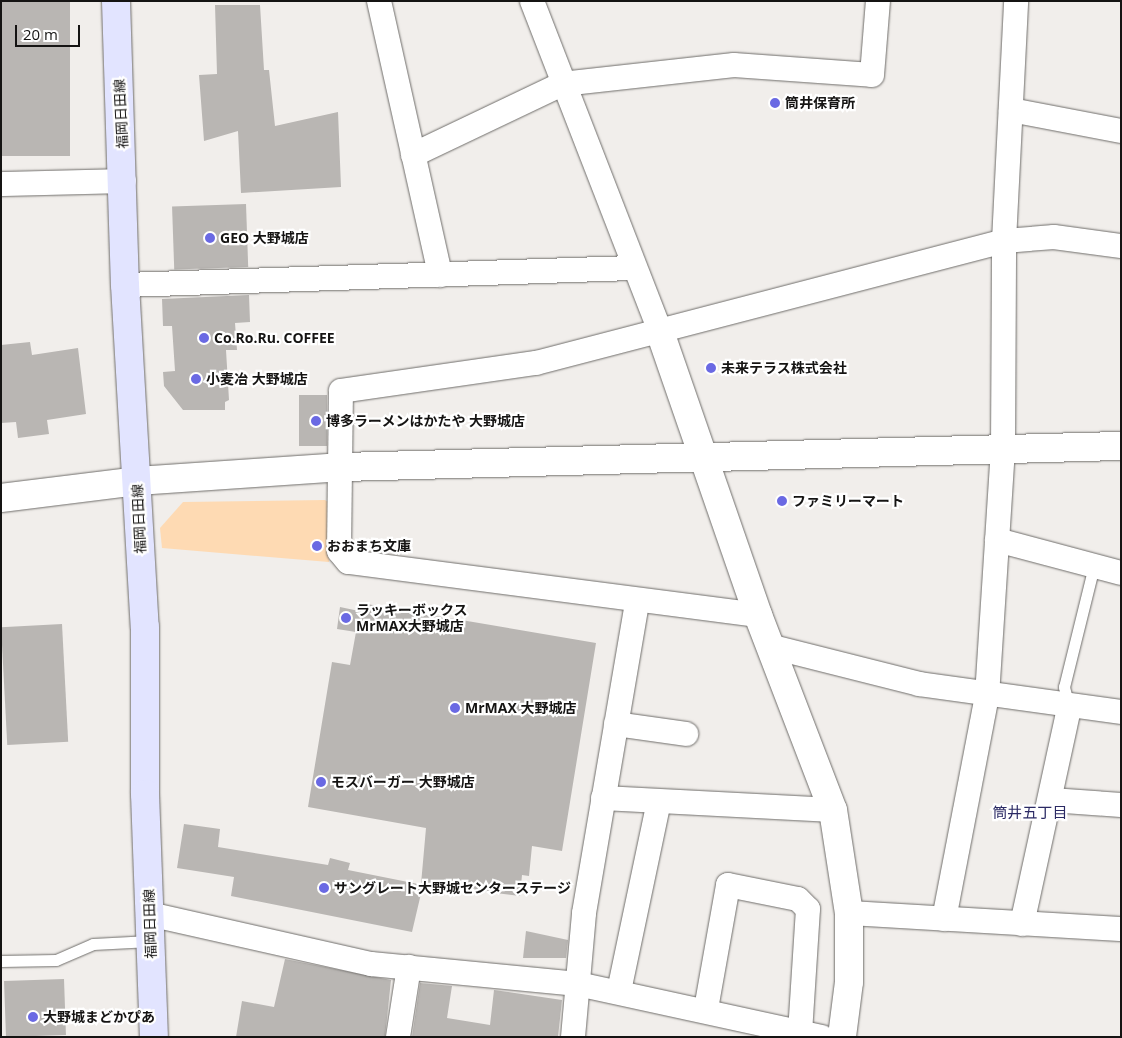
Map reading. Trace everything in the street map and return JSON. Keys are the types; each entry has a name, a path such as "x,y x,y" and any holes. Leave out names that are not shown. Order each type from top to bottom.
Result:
{"main road":[{"name":"福岡日田線","path":"116,1 124,181 125,285 145,627 149,914 154,1037"}],"street":[{"path":"379,1 440,275"},
{"path":"532,1 632,268 659,329 706,456 758,615 773,647 833,810 849,913 849,982 842,1037"},
{"path":"413,155 562,84 734,65 872,75 878,1"},
{"path":"944,918 987,696 1003,450 1004,241 1016,1"},
{"path":"1011,110 1121,131"},
{"path":"1,184 124,181"},
{"path":"758,615 637,602 348,562 339,551 343,467 339,400 345,387 536,363 659,329 1004,241 1054,237 1121,246"},
{"path":"125,285 632,268"},
{"path":"1,498 137,481 343,467 1121,446"},
{"path":"997,540 1121,573"},
{"path":"573,1037 584,913 637,602"},
{"path":"773,647 919,684 1069,708 1121,712"},
{"path":"1022,924 1051,800 1069,708"},
{"path":"616,724 686,734"},
{"path":"603,798 833,810"},
{"path":"1051,800 1121,805"},
{"path":"618,991 659,802"},
{"path":"149,914 371,964 578,984 706,1009 811,1034 808,909 798,899 728,885 706,1009"},
{"path":"849,913 1121,928"},
{"path":"398,1037 409,967"}],"lane":[{"path":"1069,708 1064,687 1094,566"},
{"path":"1,960 56,960 93,944 150,941"}],"shaded area":[{"path":"325,500 334,506 329,562 162,548 160,528 183,502"}],"building":[{"path":"1,1 70,1 70,156 1,156"},
{"path":"215,5 260,5 264,70 269,70 275,126 338,112 341,187 241,193 238,131 204,141 199,75 217,74"},
{"name":"GEO 大野城店","path":"246,204 248,267 174,270 172,207"},
{"path":"249,295 250,322 235,323 237,350 226,350 229,400 225,402 225,410 183,410 164,386 163,372 175,371 172,326 163,326 162,299"},
{"path":"30,342 32,355 78,348 86,414 47,420 49,434 18,438 16,422 1,423 1,345"},
{"name":"博多ラーメンはかたや 大野城店","path":"299,395 327,395 327,446 299,446"},
{"name":"MrMAX 大野城店","path":"361,603 596,643 562,851 532,846 529,876 522,875 520,896 421,884 426,828 308,807 332,662 350,665 356,632 337,629 340,607 359,611"},
{"path":"62,624 68,742 7,745 1,627"},
{"name":"サングレート大野城センターステージ","path":"184,824 220,829 218,847 328,865 330,858 350,863 348,870 423,885 412,932 231,896 234,877 177,868"},
{"path":"526,931 568,940 566,958 523,958"},
{"path":"285,959 391,980 385,1037 236,1037 242,1001 274,1007"},
{"name":"大野城まどかぴあ","path":"64,979 66,1035 6,1037 4,981"},
{"path":"420,983 452,986 447,1018 490,1025 494,990 562,1000 558,1037 412,1037"}],"place":[{"name":"筒井保育所","path":"775,103"},
{"name":"GEO 大野城店","path":"210,238"},
{"name":"Co.Ro.Ru. COFFEE","path":"204,338"},
{"name":"未来テラス株式会社","path":"711,368"},
{"name":"小麦冶 大野城店","path":"196,379"},
{"name":"博多ラーメンはかたや 大野城店","path":"316,421"},
{"name":"ファミリーマート","path":"782,501"},
{"name":"おおまち文庫","path":"317,546"},
{"name":"ラッキーボックス MrMAX大野城店","path":"346,618"},
{"name":"MrMAX 大野城店","path":"455,708"},
{"name":"モスバーガー 大野城店","path":"321,782"},
{"name":"サングレート大野城センターステージ","path":"324,888"},
{"name":"大野城まどかぴあ","path":"33,1017"}],"district":[{"name":"筒井五丁目","path":"1030,813"}]}
